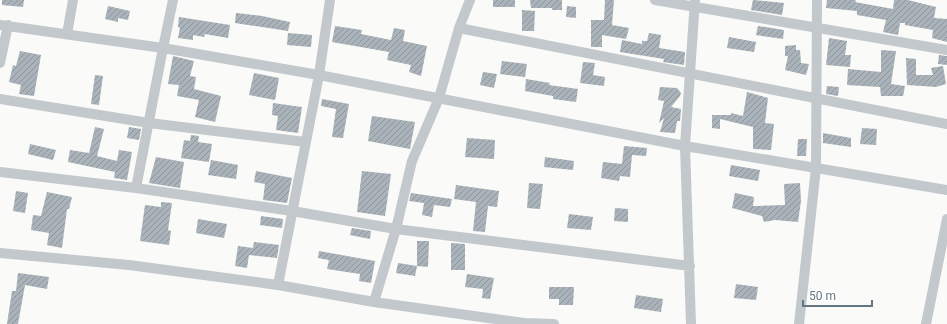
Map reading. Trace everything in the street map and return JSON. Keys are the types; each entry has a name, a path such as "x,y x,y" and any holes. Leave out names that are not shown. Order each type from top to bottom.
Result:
{"street":[{"path":"66,34 73,0"},
{"path":"136,188 173,0"},
{"path":"278,285 320,75 330,0"},
{"path":"374,302 396,229 412,161 439,98 459,28 470,0"},
{"path":"655,0 695,4 816,29 947,50"},
{"path":"799,324 816,168 817,0"},
{"path":"691,324 685,146 695,4"},
{"path":"0,63 4,25 163,48 320,75 685,146 947,190"},
{"path":"459,28 947,124"},
{"path":"0,99 149,123 306,142"},
{"path":"0,172 136,188 292,211 396,229 690,266"},
{"path":"926,324 947,219"},
{"path":"0,253 129,265 278,285 374,302 524,323 554,324"}],"building":[{"path":"2,0 24,0 23,7 2,5"},
{"path":"493,0 515,0 515,7 493,7"},
{"path":"530,0 562,0 562,10 552,10 552,8 531,8"},
{"path":"605,0 614,0 612,25 629,28 626,39 602,35 602,47 591,47 591,20 604,20"},
{"path":"753,0 784,3 782,15 751,10"},
{"path":"827,0 856,0 855,2 893,9 894,0 908,0 936,7 934,18 947,19 947,42 932,38 933,30 905,25 905,23 900,23 898,35 883,32 886,20 857,15 857,11 826,8"},
{"path":"108,6 130,11 128,20 118,18 118,22 105,19"},
{"path":"567,6 576,7 576,18 566,17"},
{"path":"522,10 535,11 534,31 522,31"},
{"path":"236,13 262,16 290,22 288,31 235,23"},
{"path":"179,17 230,25 228,38 205,34 204,37 193,35 193,40 178,38 180,28 178,27"},
{"path":"335,26 362,30 361,34 391,40 394,28 405,30 403,41 427,46 421,76 409,72 411,65 387,60 389,52 332,42"},
{"path":"758,26 784,30 783,39 756,35"},
{"path":"288,33 312,35 311,47 287,45"},
{"path":"649,33 661,35 659,48 685,52 684,65 663,62 664,59 620,52 622,40 642,44 642,41 647,41"},
{"path":"729,37 756,42 754,52 727,48"},
{"path":"829,38 847,41 845,55 851,55 850,67 826,65"},
{"path":"796,45 796,50 800,50 801,63 809,64 806,75 785,70 788,56 785,56 785,46"},
{"path":"881,50 896,51 891,84 905,86 903,96 881,96 880,87 847,85 848,69 881,72"},
{"path":"20,51 41,55 34,96 19,94 21,85 9,82 13,65 16,66"},
{"path":"939,55 947,56 947,65 938,64"},
{"path":"173,56 194,61 190,76 196,77 194,89 221,96 215,122 195,117 199,100 177,96 179,85 168,84"},
{"path":"906,58 916,59 916,75 933,75 931,68 943,66 946,84 936,87 907,85"},
{"path":"502,61 527,64 525,77 500,74"},
{"path":"583,62 595,63 593,75 605,77 604,86 580,83"},
{"path":"483,72 497,74 494,88 480,85"},
{"path":"254,73 279,78 275,100 249,95"},
{"path":"95,75 103,76 99,105 91,104"},
{"path":"526,79 550,83 549,85 578,89 576,102 553,99 553,96 525,91"},
{"path":"827,86 839,87 838,96 826,94"},
{"path":"660,87 677,88 681,93 671,107 681,109 680,121 677,121 675,133 660,132 664,118 659,123 664,101 658,100"},
{"path":"747,92 768,98 765,123 774,124 771,150 753,149 753,127 720,119 720,129 712,128 712,115 731,115 731,113 743,116"},
{"path":"322,99 349,104 343,138 332,137 336,109 321,106"},
{"path":"273,103 302,107 298,133 276,130 278,116 272,115"},
{"path":"372,116 415,122 410,149 368,141"},
{"path":"95,127 104,129 97,156 117,161 119,150 132,152 127,180 114,178 115,172 68,162 70,150 89,153"},
{"path":"129,127 141,129 139,140 127,138"},
{"path":"862,128 877,129 876,145 860,144"},
{"path":"823,133 851,138 851,147 823,143"},
{"path":"191,135 199,136 198,142 212,144 209,162 181,158 184,140 190,141"},
{"path":"467,138 495,140 494,159 465,157"},
{"path":"798,139 807,139 806,156 797,156"},
{"path":"30,144 56,150 53,160 28,154"},
{"path":"624,146 647,148 646,156 632,155 630,177 620,176 619,181 601,178 603,162 622,164"},
{"path":"156,157 184,162 180,188 149,183"},
{"path":"545,157 574,161 573,170 544,167"},
{"path":"211,160 238,165 236,179 208,175"},
{"path":"731,165 760,170 758,181 729,176"},
{"path":"256,171 292,178 287,203 263,200 265,184 254,182"},
{"path":"362,171 391,174 385,216 357,212"},
{"path":"529,183 543,184 540,209 527,208"},
{"path":"800,183 801,201 798,222 775,220 764,222 762,216 732,208 735,193 754,197 753,206 785,205 784,184"},
{"path":"456,185 499,191 497,207 488,206 485,232 473,231 476,202 454,199"},
{"path":"16,191 28,193 25,213 13,211"},
{"path":"47,192 72,197 69,209 67,209 62,248 47,245 49,233 31,230 33,215 41,216"},
{"path":"411,193 452,199 450,207 434,205 432,217 422,215 424,203 409,201"},
{"path":"161,202 172,203 168,230 171,231 169,245 140,241 145,205 161,207"},
{"path":"615,208 628,209 628,222 614,221"},
{"path":"569,214 593,217 591,230 567,228"},
{"path":"261,216 283,219 282,228 260,225"},
{"path":"198,219 227,224 224,238 196,233"},
{"path":"352,228 371,231 370,239 350,235"},
{"path":"417,241 429,241 428,267 417,266"},
{"path":"254,242 279,245 277,258 249,255 247,268 235,266 238,246 253,248"},
{"path":"451,243 465,244 465,270 451,270"},
{"path":"319,251 375,261 371,283 359,281 360,274 327,269 329,260 318,258"},
{"path":"398,263 417,266 415,276 396,273"},
{"path":"18,273 49,277 47,289 25,285 18,324 7,324 12,291 16,291"},
{"path":"467,274 494,278 490,299 482,298 483,289 465,287"},
{"path":"736,284 758,287 756,300 734,298"},
{"path":"549,287 574,287 573,305 559,305 559,299 549,299"},
{"path":"636,295 663,299 661,312 634,308"}]}
